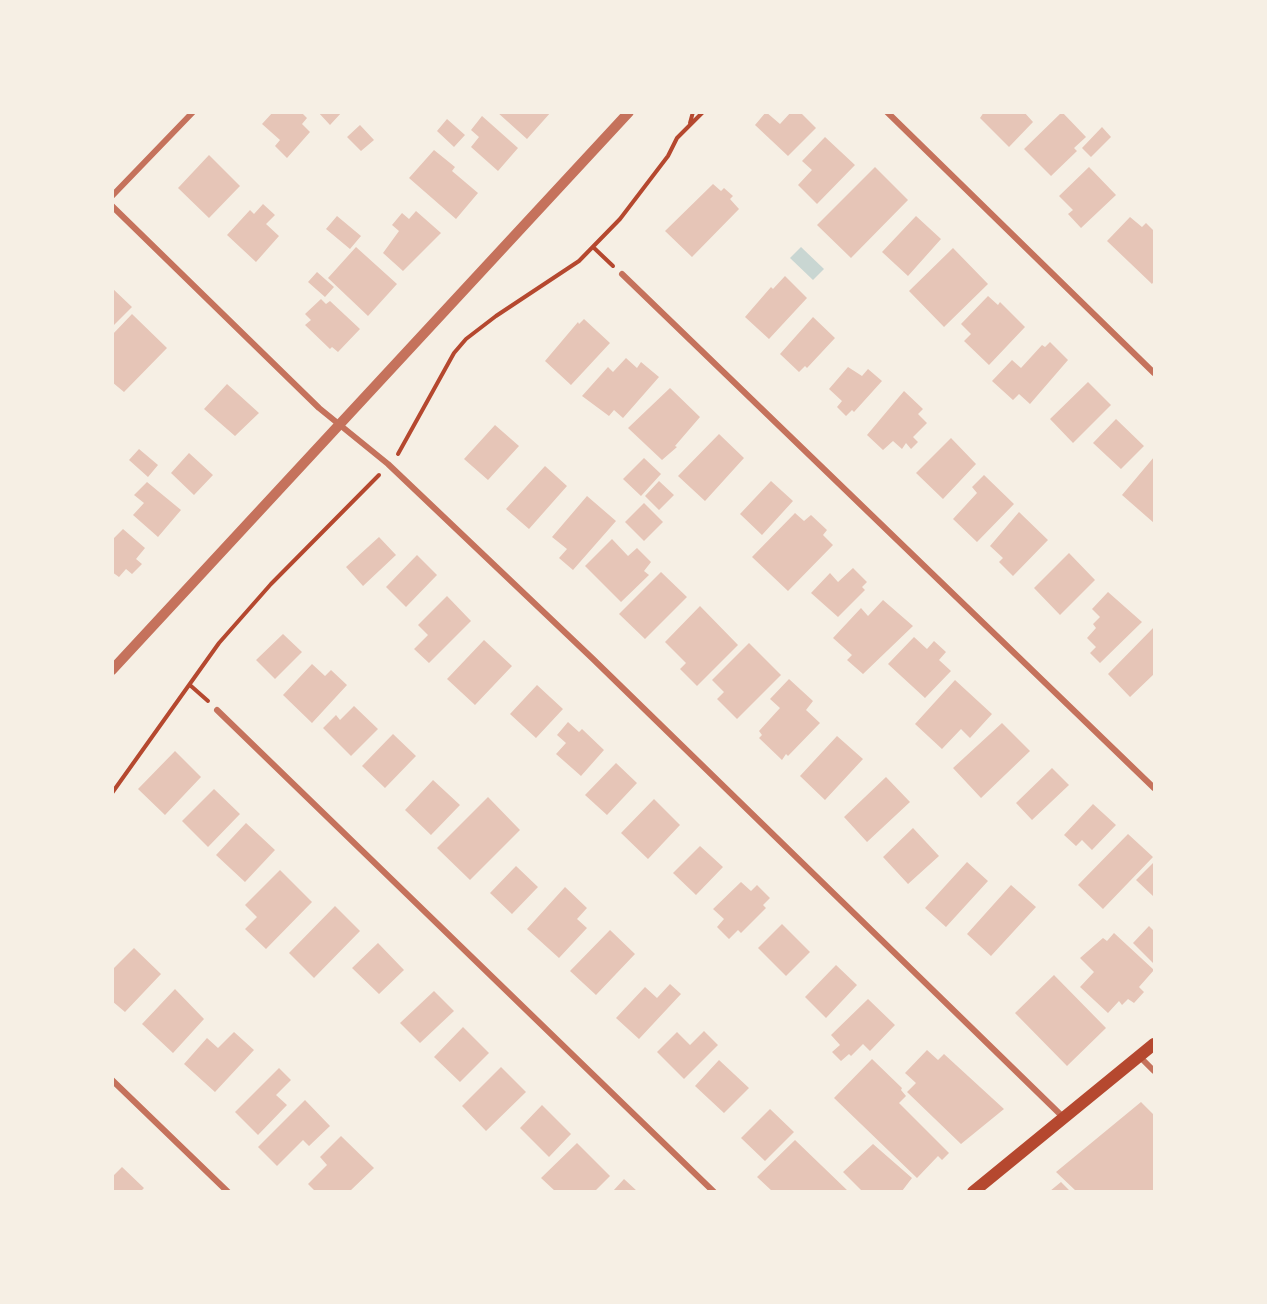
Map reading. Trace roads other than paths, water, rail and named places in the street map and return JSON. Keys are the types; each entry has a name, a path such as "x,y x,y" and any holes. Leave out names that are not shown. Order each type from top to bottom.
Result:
{"main road":[{"path":"973,1191 1155,1044"}],"street":[{"path":"112,196 193,112"},
{"path":"112,670 629,112"},
{"path":"887,112 1155,373"},
{"path":"112,206 319,408 388,464 1063,1117"},
{"path":"622,274 1155,788"},
{"path":"217,710 714,1191"},
{"path":"1140,1056 1155,1071"},
{"path":"112,1080 228,1191"}]}
